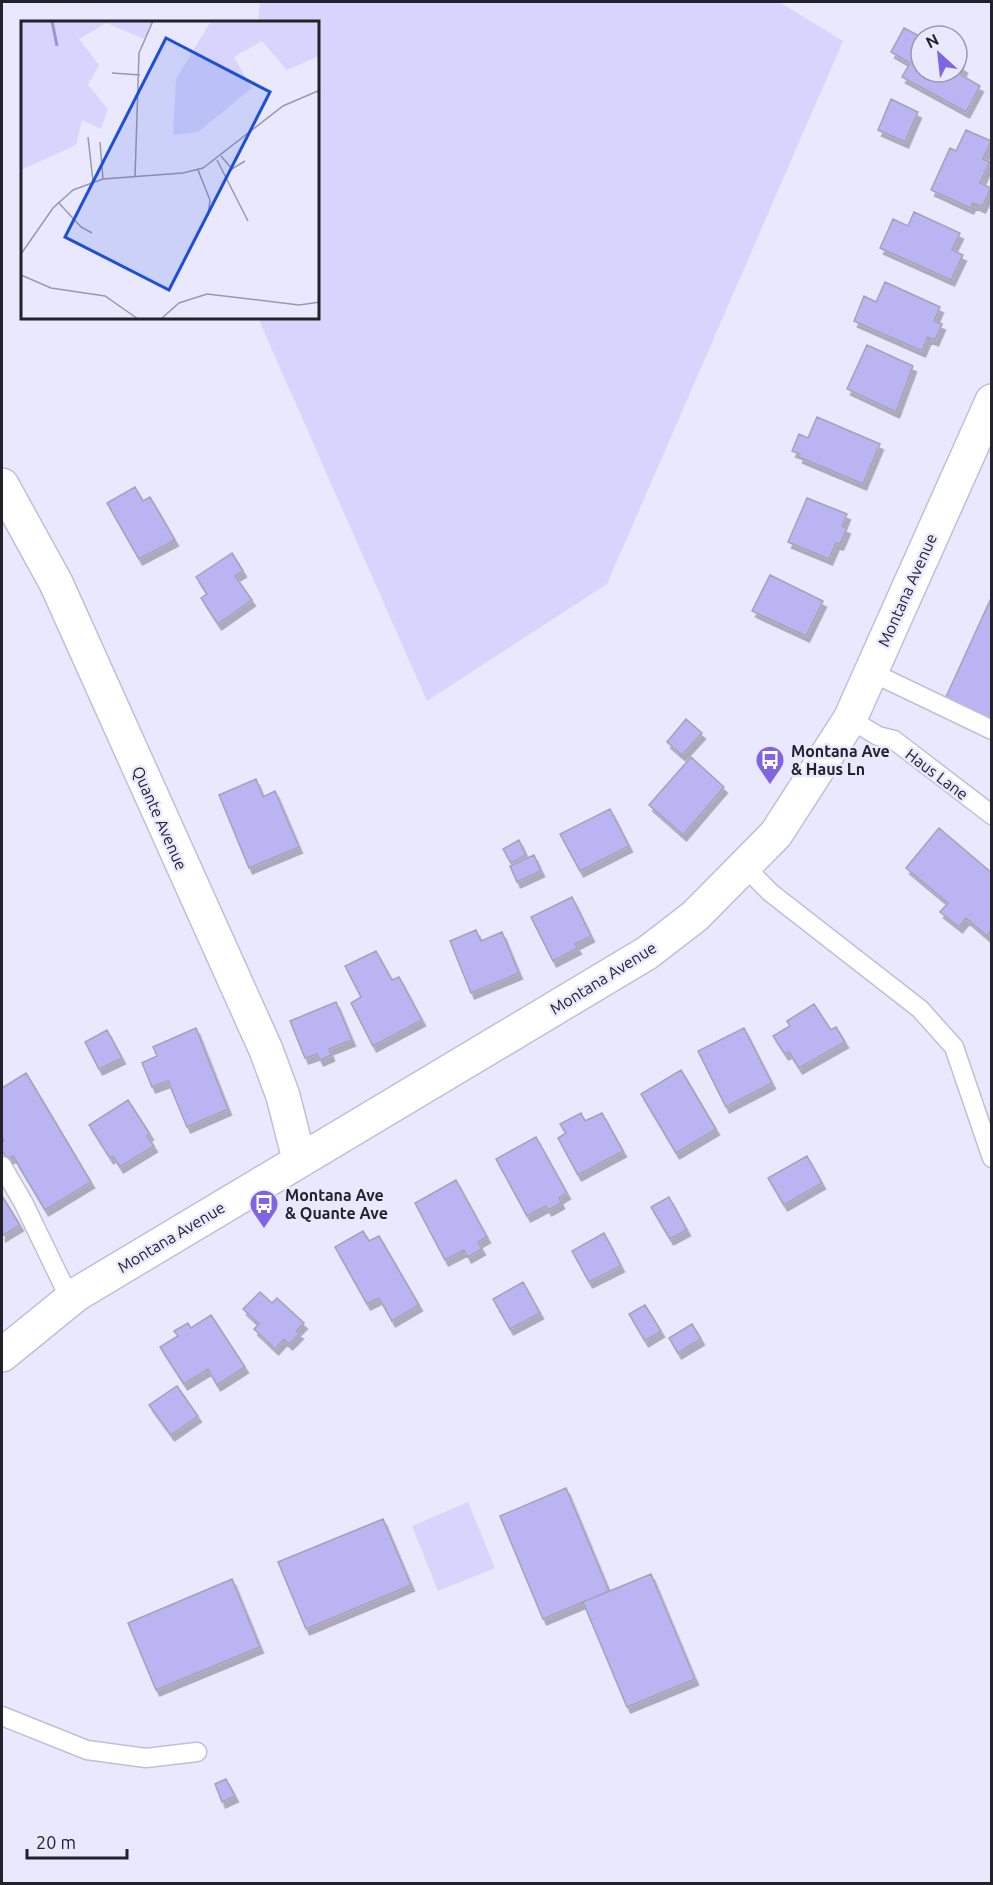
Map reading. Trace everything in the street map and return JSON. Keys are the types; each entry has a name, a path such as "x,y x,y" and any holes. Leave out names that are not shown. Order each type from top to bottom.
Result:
{"street":[{"name":"Montana Avenue","path":"2,1354 70,1299 647,953 695,916 776,834 850,719 992,401"},
{"name":"Quante Avenue","path":"2,485 56,583 266,1050 283,1096 299,1160"}],"lane":[{"path":"871,672 992,730"},
{"name":"Haus Lane","path":"850,719 878,736 894,740 992,815"},
{"path":"745,867 771,892 920,1009 954,1047 992,1158"},
{"path":"2,1166 23,1202 70,1299"},
{"path":"2,1716 87,1750 146,1758 197,1752"}],"shaded area":[{"path":"260,2 779,2 843,41 607,584 427,701 259,320 320,320 320,21 258,21"},
{"path":"468,1502 495,1568 438,1591 412,1526"}],"building":[{"path":"904,28 909,31 909,62 891,52"},
{"path":"909,65 909,81 902,77"},
{"path":"969,80 980,86 966,112 915,84 969,84"},
{"path":"891,99 918,112 905,142 878,130"},
{"path":"966,130 991,141 983,159 990,162 980,183 991,188 982,207 973,203 970,208 931,190 950,148 956,151"},
{"path":"914,212 960,233 952,250 963,255 951,280 880,248 893,219 908,226"},
{"path":"885,282 940,307 934,321 942,324 935,340 928,337 922,351 854,321 864,296 876,302"},
{"path":"867,345 913,366 896,412 847,389"},
{"path":"817,417 880,444 863,484 799,457 800,454 792,451 799,434 808,438"},
{"path":"135,487 143,501 150,497 175,540 139,559 107,503"},
{"path":"807,498 847,514 842,526 847,528 840,544 836,543 829,559 788,542"},
{"path":"232,553 243,571 235,576 252,600 218,624 201,598 207,594 196,577"},
{"path":"770,575 823,601 806,636 752,611"},
{"path":"992,596 992,720 945,699"},
{"path":"686,719 702,733 682,755 667,742"},
{"path":"691,757 724,787 683,835 649,805"},
{"path":"256,779 263,797 275,791 299,847 249,868 219,795"},
{"path":"610,809 629,846 580,871 560,834"},
{"path":"939,828 992,873 992,930 987,936 966,918 959,927 940,912 948,903 906,868"},
{"path":"519,840 526,855 511,863 503,849"},
{"path":"534,855 541,871 517,882 510,866"},
{"path":"572,897 591,936 575,944 578,948 553,961 531,917"},
{"path":"476,930 481,941 502,932 519,973 471,993 450,941"},
{"path":"376,951 392,980 399,977 422,1020 373,1046 351,1003 361,997 345,966"},
{"path":"336,1002 352,1040 329,1049 331,1055 320,1060 317,1054 305,1058 290,1021"},
{"path":"814,1004 831,1030 836,1027 845,1042 799,1068 789,1052 785,1054 773,1036 790,1026 787,1021"},
{"path":"196,1028 228,1109 187,1127 168,1081 152,1087 142,1063 157,1056 153,1047"},
{"path":"744,1028 772,1083 726,1107 698,1051"},
{"path":"107,1030 122,1058 99,1069 85,1042"},
{"path":"681,1070 716,1129 676,1153 641,1094"},
{"path":"26,1073 91,1182 45,1210 13,1156 7,1159 2,1150 4,1141 2,1136 2,1088"},
{"path":"128,1100 150,1134 147,1136 154,1146 120,1167 113,1156 110,1158 89,1125"},
{"path":"581,1113 585,1121 602,1113 623,1151 578,1175 558,1138 566,1133 560,1124"},
{"path":"536,1137 567,1193 559,1198 561,1203 548,1210 546,1206 527,1216 496,1159"},
{"path":"807,1156 822,1183 784,1205 768,1178"},
{"path":"456,1180 487,1237 478,1242 482,1249 468,1257 464,1250 445,1260 415,1203"},
{"path":"2,1196 20,1225 2,1236"},
{"path":"669,1197 687,1230 670,1239 651,1207"},
{"path":"363,1231 369,1241 379,1236 419,1305 392,1321 379,1298 367,1304 335,1247"},
{"path":"604,1233 621,1266 589,1282 572,1251"},
{"path":"523,1282 540,1313 510,1329 493,1299"},
{"path":"260,1292 272,1303 277,1298 304,1323 296,1331 300,1333 289,1344 284,1339 275,1349 254,1329 259,1324 243,1309"},
{"path":"645,1305 661,1331 645,1341 629,1314"},
{"path":"211,1315 245,1367 217,1385 208,1369 184,1384 160,1347 178,1336 174,1331 188,1323 191,1328"},
{"path":"692,1324 701,1339 678,1353 669,1338"},
{"path":"177,1386 198,1416 171,1435 149,1405"},
{"path":"566,1488 609,1591 543,1619 500,1516"},
{"path":"383,1519 411,1585 306,1629 278,1562"},
{"path":"651,1574 695,1679 627,1707 583,1602"},
{"path":"232,1579 260,1647 156,1690 128,1623"},
{"path":"226,1779 235,1796 222,1802 215,1784"}],"place":[{"name":"Montana Ave & Haus Ln","path":"770,786"},
{"name":"Montana Ave & Quante Ave","path":"264,1230"}]}
